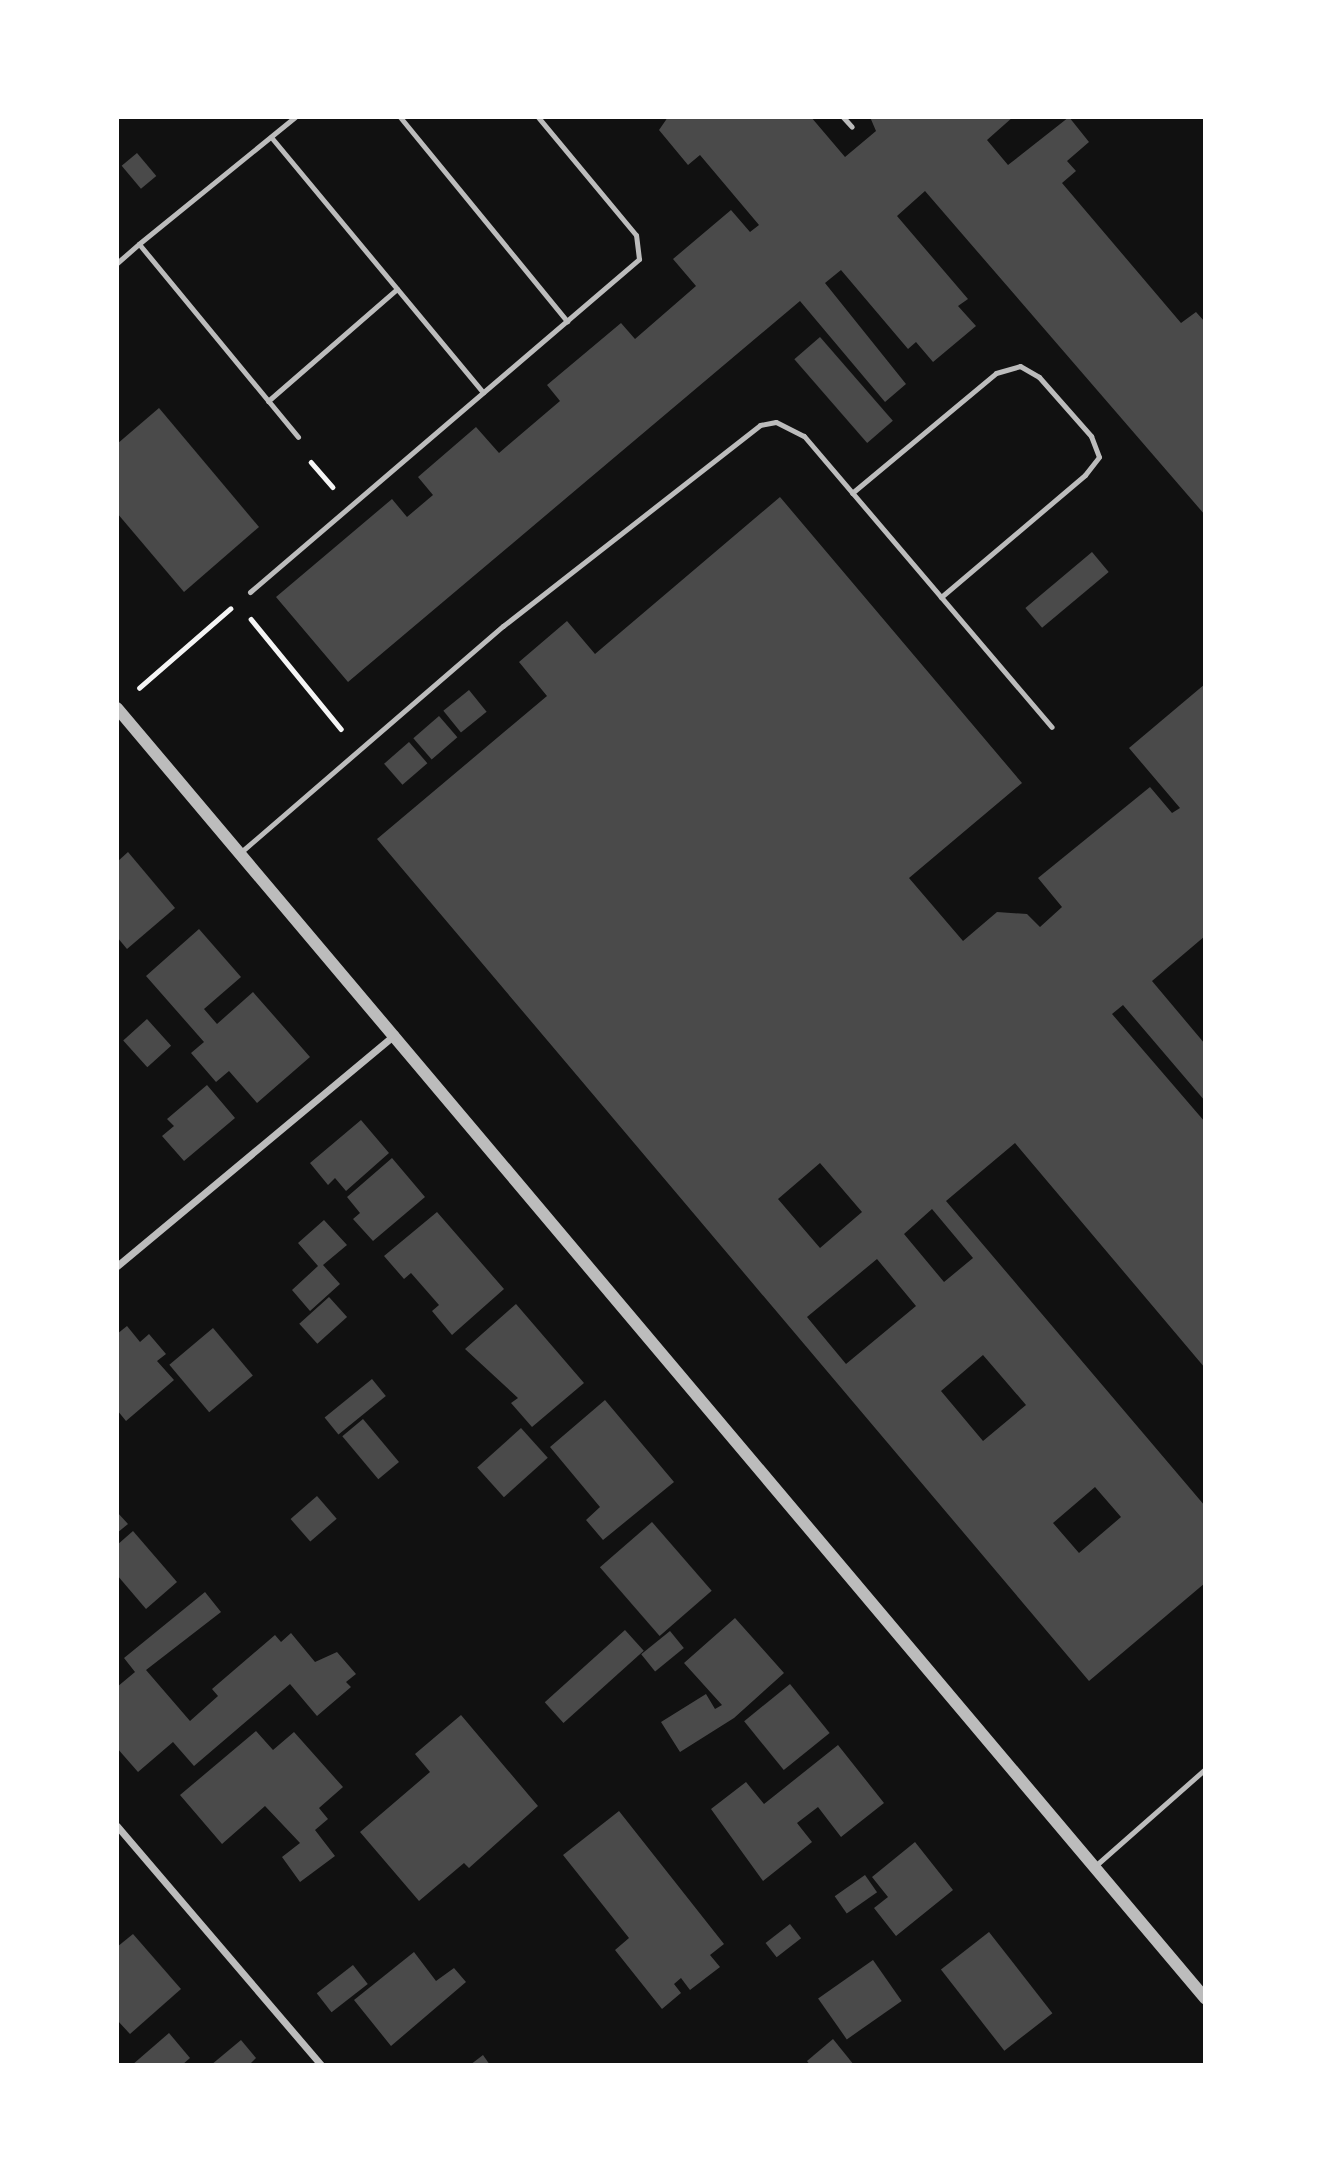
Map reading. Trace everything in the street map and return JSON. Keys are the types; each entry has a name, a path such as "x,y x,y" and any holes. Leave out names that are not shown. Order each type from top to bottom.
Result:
{"street":[{"path":"117,708 396,1034 1093,1868 1205,1997"},
{"path":"117,1266 396,1034"},
{"path":"117,1826 321,2065"}],"lane":[{"path":"117,263 295,117"},
{"path":"400,117 567,321"},
{"path":"250,592 639,259 640,242 538,117"},
{"path":"843,117 852,127"},
{"path":"271,137 483,391"},
{"path":"139,244 299,437"},
{"path":"268,401 397,289"},
{"path":"852,493 996,373 1020,366 1040,377 1091,436 1099,457 1084,475 941,597"},
{"path":"240,852 503,626 760,425 776,422 804,436 1052,727"},
{"path":"1093,1868 1205,1769"}],"path":[{"path":"299,437 300,449 349,507"},
{"path":"127,698 250,592"},
{"path":"237,603 359,751"}],"building":[{"path":"668,117 811,117 845,157 876,131 870,117 1013,117 987,140 1008,165 1069,117 1089,142 1067,161 1076,171 1062,183 1181,323 1196,312 1205,322 1205,515 925,191 897,216 968,299 958,306 976,326 933,362 916,342 908,349 841,270 825,283 906,384 885,402 800,301 348,682 276,597 392,499 407,517 433,495 418,477 476,427 499,453 560,401 547,385 621,323 635,339 696,286 673,259 731,210 750,232 759,225 700,155 688,165 659,130"},
{"path":"137,153 156,176 141,189 122,166"},
{"path":"820,337 893,421 867,443 794,359"},
{"path":"159,408 259,527 184,592 117,513 117,444"},
{"path":"780,497 1022,783 909,878 963,941 997,912 1027,914 1040,927 1062,907 1038,878 1150,787 1172,813 1180,808 1129,748 1205,684 1205,936 1152,981 1205,1044 1205,1101 1123,1005 1112,1014 1205,1122 1205,1368 1015,1143 946,1201 1205,1506 1205,1583 1089,1681 377,839 547,696 519,662 567,621 595,654","holes":["820,1163 862,1212 820,1248 778,1199","932,1209 973,1258 944,1282 904,1234","877,1259 916,1306 846,1364 807,1317","983,1355 1026,1405 983,1441 941,1391","1095,1487 1121,1517 1079,1553 1053,1523"]},
{"path":"1092,552 1109,572 1042,628 1025,608"},
{"path":"469,690 487,712 461,733 443,711"},
{"path":"439,716 457,737 432,759 413,738"},
{"path":"409,742 427,763 402,785 384,764"},
{"path":"128,852 175,908 127,949 117,937 117,862"},
{"path":"199,929 241,977 204,1009 217,1024 253,992 310,1057 257,1103 229,1071 216,1082 191,1053 204,1042 146,976"},
{"path":"147,1019 171,1046 147,1067 123,1040"},
{"path":"207,1085 235,1118 184,1161 162,1136 174,1126 167,1119"},
{"path":"361,1120 389,1153 346,1191 335,1178 328,1185 310,1163"},
{"path":"392,1158 425,1197 373,1241 353,1219 360,1213 347,1197"},
{"path":"437,1212 504,1289 452,1335 432,1311 439,1305 411,1273 404,1279 384,1256"},
{"path":"324,1220 347,1245 323,1265 340,1284 310,1311 292,1290 318,1266 298,1243"},
{"path":"329,1297 347,1317 317,1344 299,1324"},
{"path":"516,1304 584,1383 532,1427 511,1403 518,1398 465,1349"},
{"path":"127,1326 140,1342 149,1334 166,1354 157,1361 174,1380 126,1421 117,1410 117,1334"},
{"path":"213,1328 253,1375 209,1412 169,1365"},
{"path":"372,1379 386,1396 338,1434 325,1417"},
{"path":"605,1400 674,1482 603,1540 586,1520 600,1507 550,1447"},
{"path":"363,1419 399,1462 378,1479 342,1436"},
{"path":"521,1428 548,1458 504,1497 477,1467"},
{"path":"317,1496 337,1519 310,1542 291,1519"},
{"path":"117,1512 128,1524 117,1533"},
{"path":"652,1522 712,1591 660,1636 600,1567"},
{"path":"133,1531 177,1582 146,1609 117,1575 117,1545"},
{"path":"205,1592 221,1612 146,1670 190,1721 218,1696 212,1689 275,1635 281,1642 291,1633 315,1662 337,1652 356,1674 346,1682 351,1687 317,1716 290,1684 194,1766 173,1742 138,1772 117,1748 117,1687 135,1672 124,1658"},
{"path":"735,1618 784,1673 734,1718 680,1752 661,1722 706,1694 715,1709 722,1705 684,1663"},
{"path":"625,1630 644,1651 563,1723 545,1702"},
{"path":"670,1631 684,1648 655,1671 641,1654"},
{"path":"790,1684 830,1733 784,1770 744,1721"},
{"path":"461,1715 538,1806 469,1868 464,1863 419,1901 360,1832 430,1772 415,1754"},
{"path":"256,1731 273,1750 294,1732 343,1787 319,1808 328,1819 315,1830 335,1856 300,1882 282,1857 300,1843 265,1806 222,1844 180,1795"},
{"path":"838,1745 884,1803 841,1837 818,1807 797,1823 812,1842 763,1881 711,1809 746,1782 764,1804"},
{"path":"619,1811 724,1944 710,1955 720,1967 690,1990 681,1978 674,1984 681,1993 662,2009 615,1950 629,1938 563,1855"},
{"path":"915,1842 953,1890 896,1936 874,1908 888,1897 872,1877"},
{"path":"865,1875 877,1892 847,1913 835,1896"},
{"path":"790,1924 801,1938 777,1957 766,1943"},
{"path":"989,1932 1052,2013 1004,2051 941,1970"},
{"path":"133,1934 181,1989 130,2034 117,2020 117,1947"},
{"path":"414,1952 436,1981 454,1968 466,1982 391,2046 354,2000"},
{"path":"873,1960 902,2001 847,2039 818,1998"},
{"path":"353,1965 368,1984 332,2012 317,1993"},
{"path":"169,2033 190,2058 182,2065 132,2065"},
{"path":"833,2039 854,2065 810,2065 807,2061"},
{"path":"241,2040 256,2058 249,2065 211,2065"},
{"path":"483,2055 490,2065 470,2065"}]}
